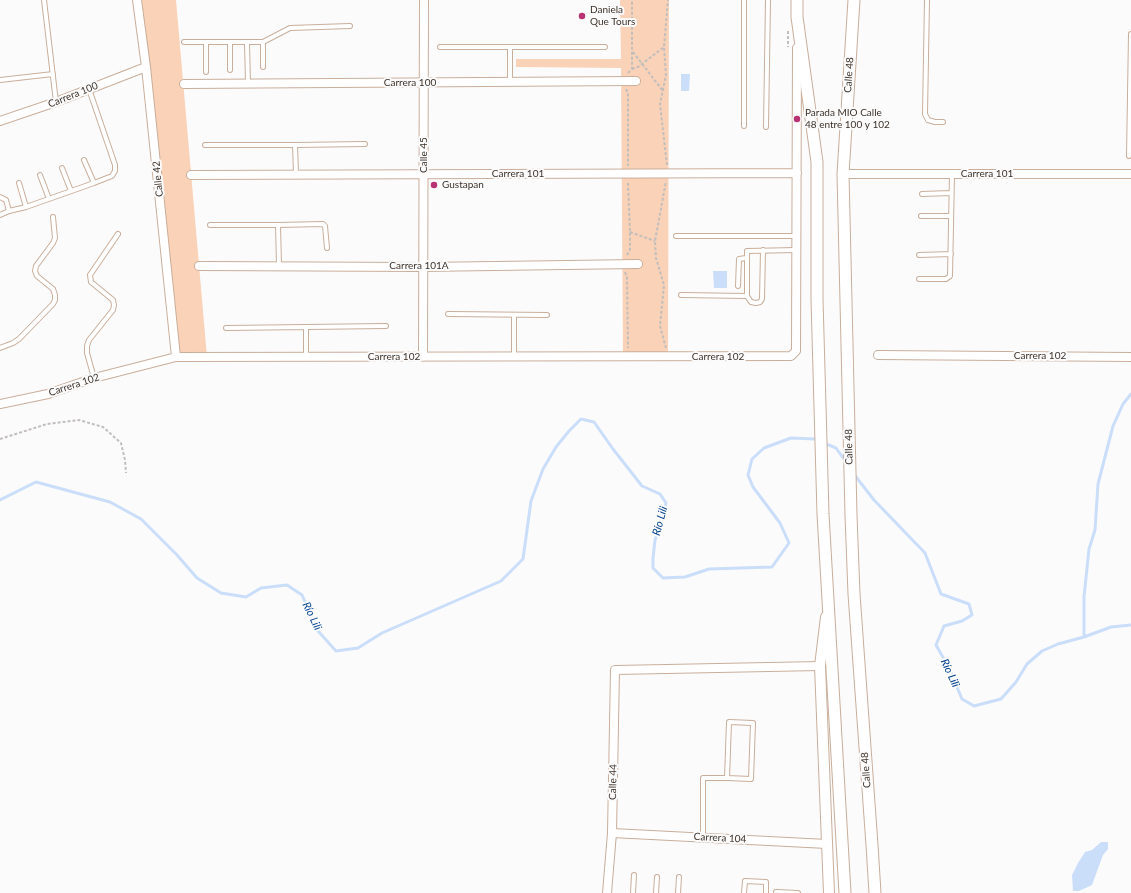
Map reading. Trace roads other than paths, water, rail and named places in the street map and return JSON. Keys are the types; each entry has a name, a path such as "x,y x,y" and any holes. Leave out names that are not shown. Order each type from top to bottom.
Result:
{"main road":[{"path":"797,0 792,21 817,162 817,299 823,514 845,893"},
{"name":"Calle 48","path":"854,0 843,174 851,515 854,594 875,893"}],"street":[{"name":"Calle 42","path":"137,0 146,67 176,358"},
{"name":"Calle 45","path":"424,0 424,357"},
{"path":"792,21 797,173 797,250"},
{"name":"Carrera 100","path":"0,121 56,102 146,67"},
{"name":"Carrera 100","path":"184,84 636,81"},
{"name":"Carrera 101","path":"192,174 424,175 797,173"},
{"name":"Carrera 101","path":"843,174 1131,174"},
{"name":"Carrera 102","path":"0,404 48,394 94,378 176,358 306,356 791,356 796,351 797,250"},
{"name":"Carrera 101A","path":"200,266 279,265 424,267 638,264"},
{"name":"Carrera 102","path":"878,355 1131,357"},
{"path":"828,597 820,666 829,893"},
{"name":"Calle 44","path":"608,893 612,833 615,670 820,666"},
{"name":"Carrera 104","path":"612,833 827,844"}],"lane":[{"path":"44,0 56,102"},
{"path":"744,0 744,126"},
{"path":"766,127 768,0"},
{"path":"927,0 925,114 928,120 943,122"},
{"path":"184,42 262,42 290,28 350,26"},
{"path":"1129,156 1131,34"},
{"path":"206,42 206,72"},
{"path":"262,42 263,67"},
{"path":"230,43 230,70"},
{"path":"247,43 248,83"},
{"path":"440,47 605,47"},
{"path":"510,48 510,82"},
{"path":"0,80 53,74"},
{"path":"0,215 94,183 112,176 116,171 89,88"},
{"path":"205,145 366,144"},
{"path":"295,145 296,175"},
{"path":"84,160 94,183"},
{"path":"62,168 71,191"},
{"path":"919,279 946,279 950,276 952,174"},
{"path":"40,175 49,199"},
{"path":"19,183 26,207"},
{"path":"922,194 952,193"},
{"path":"0,197 6,200 9,211"},
{"path":"921,216 951,216"},
{"path":"0,348 13,344 19,339 53,304 55,300 56,295 53,289 37,276 35,271 36,266 55,238 53,217"},
{"path":"210,225 323,224 325,226 327,248"},
{"path":"278,225 279,265"},
{"path":"94,378 86,346 114,305 113,300 91,282 90,275 118,234"},
{"path":"676,236 797,236"},
{"path":"763,250 762,299 760,302 753,303 747,296 747,251 763,250 797,250"},
{"path":"919,255 951,254"},
{"path":"738,286 739,259 746,258"},
{"path":"680,295 747,296"},
{"path":"448,314 514,316 547,315"},
{"path":"514,316 514,357"},
{"path":"226,328 386,326"},
{"path":"306,327 306,356"},
{"path":"703,838 703,778 751,779 753,723 729,722 727,778"},
{"path":"633,893 634,876"},
{"path":"656,893 657,877"},
{"path":"678,893 679,877"},
{"path":"744,893 745,881 766,882 766,893"},
{"path":"776,892 798,893"}],"water":[{"path":"681,74 690,74 689,91 681,91"},
{"path":"713,271 727,271 727,288 714,288"},
{"path":"1101,842 1108,842 1108,849 1103,855 1092,885 1079,891 1073,891 1072,875 1078,863 1085,852 1092,850"}],"waterway":[{"path":"1084,637 1084,597 1089,549 1095,530 1098,484 1113,426 1123,404 1131,394"},
{"name":"Río Lili","path":"0,500 36,482 110,502 141,519 177,555 197,578 221,593 246,597 261,588 287,585 302,595 318,631 336,651 358,648 382,633 501,581 523,559 531,501 543,469 556,447 581,419 594,422 642,486 660,494 666,503 655,540 653,558 653,568 663,578 685,577 709,569 772,567 789,543 780,523 753,487 748,475 752,459 764,448 791,438 819,440"},
{"name":"Río Lili","path":"824,443 836,448 846,462"},
{"name":"Río Lili","path":"853,473 874,500 925,553 941,594 969,604 972,615 962,621 944,626 936,645 949,668 962,699 974,706 1001,699 1016,682 1027,664 1042,651 1058,644 1084,637 1111,627 1131,625"}],"place":[{"name":"Daniela Que Tours","path":"582,16"},
{"name":"Parada MIO Calle 48 entre 100 y 102","path":"797,119"},
{"name":"Gustapan","path":"434,185"}]}
